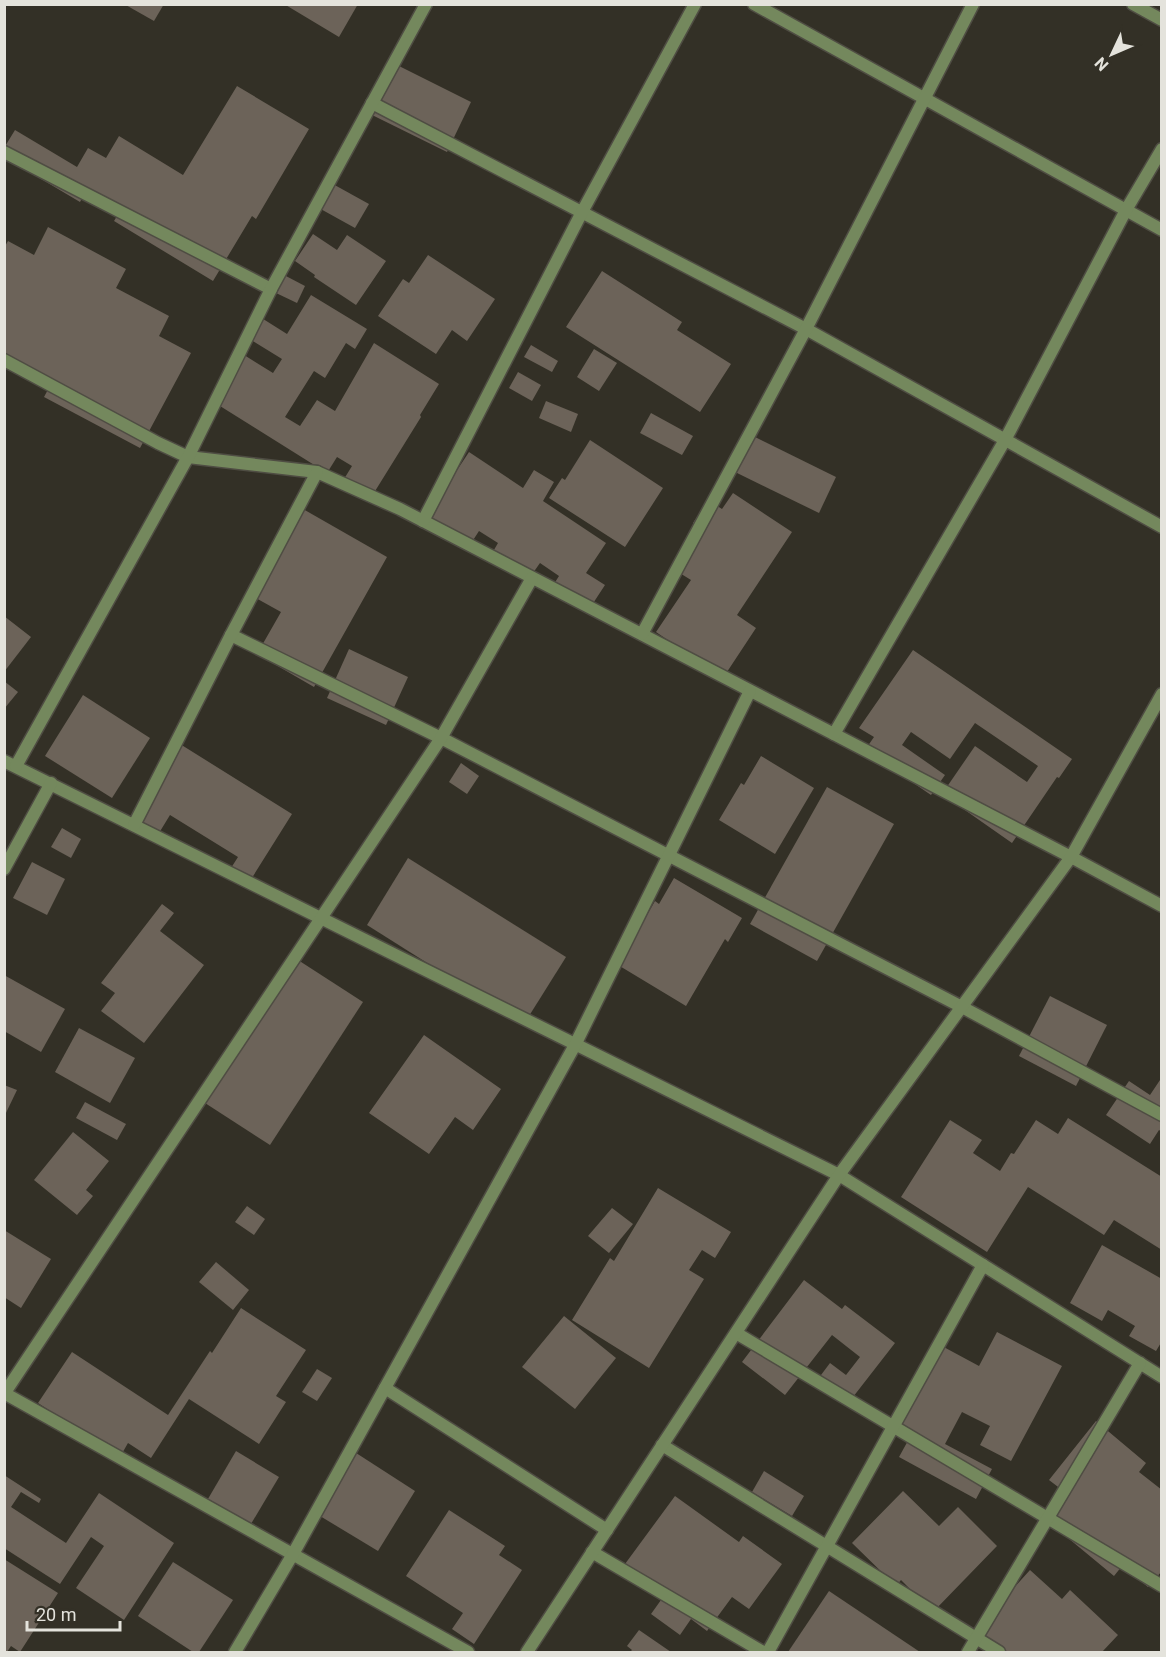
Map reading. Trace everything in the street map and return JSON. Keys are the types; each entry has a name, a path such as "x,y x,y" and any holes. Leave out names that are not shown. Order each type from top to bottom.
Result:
{"street":[{"path":"426,4 271,289 189,457 10,764 839,1175 1161,1377"},
{"path":"423,521 582,212 695,4"},
{"path":"754,4 1161,230"},
{"path":"642,634 806,329 973,4"},
{"path":"1133,4 1161,21"},
{"path":"372,103 806,329 1161,527"},
{"path":"834,735 1005,440 1126,210 1161,149"},
{"path":"4,152 271,289"},
{"path":"4,360 189,457 317,472 400,509 1071,857 1161,906"},
{"path":"134,825 317,472"},
{"path":"468,1653 5,1394 441,738 532,578"},
{"path":"231,635 441,738 962,1006 1161,1115"},
{"path":"235,1653 293,1554 575,1045 750,691"},
{"path":"527,1653 839,1175 1071,857 1161,694"},
{"path":"4,868 51,783"},
{"path":"768,1653 982,1265"},
{"path":"736,1333 1161,1586"},
{"path":"968,1653 1140,1363"},
{"path":"385,1388 607,1530"},
{"path":"662,1445 999,1653"},
{"path":"592,1552 746,1648 763,1653"}],"building":[{"path":"124,4 164,4 154,21"},
{"path":"284,4 358,4 339,37"},
{"path":"393,63 471,102 447,152 368,113"},
{"path":"237,86 309,129 256,219 252,216 213,281 114,221 120,211 86,191 80,202 4,157 4,148 15,130 77,167 88,148 106,158 119,136 183,175"},
{"path":"331,183 369,204 355,228 317,207"},
{"path":"48,227 126,269 116,288 169,316 159,336 191,353 140,448 44,397 52,382 4,356 4,248 8,241 34,255"},
{"path":"313,234 337,250 347,235 386,261 356,305 314,277 315,275 295,261"},
{"path":"428,255 495,299 467,341 452,330 436,354 378,316 403,279 409,283"},
{"path":"602,271 682,322 677,330 731,364 700,412 566,327"},
{"path":"284,275 305,286 297,303 276,293"},
{"path":"311,295 367,329 355,349 346,343 325,378 314,371 285,417 300,426 317,400 335,411 374,343 439,384 372,496 344,479 352,466 337,457 327,473 212,401 241,353 273,373 282,359 248,338 260,317 287,334"},
{"path":"531,345 558,361 552,372 524,357"},
{"path":"594,349 617,363 599,391 577,377"},
{"path":"518,372 541,385 532,401 509,388"},
{"path":"546,401 578,414 571,432 539,418"},
{"path":"651,413 693,436 682,455 640,433"},
{"path":"753,436 836,477 819,513 735,472"},
{"path":"590,440 663,488 625,547 549,498 562,478 565,480"},
{"path":"469,452 523,488 534,470 554,482 543,501 606,543 586,573 605,585 588,611 552,587 559,576 540,563 528,580 491,555 498,543 479,531 468,548 424,520"},
{"path":"733,493 792,532 737,615 756,628 723,678 656,632 691,580 678,572 705,531 693,523 708,500 722,509"},
{"path":"303,509 387,557 314,687 257,654 281,612 254,597"},
{"path":"4,616 31,637 4,672"},
{"path":"349,649 408,677 386,725 327,698"},
{"path":"913,650 1072,759 1012,843 942,794 975,746 1027,782 1038,766 975,723 950,759 911,732 902,745 945,775 931,795 865,750 874,737 859,728"},
{"path":"4,681 18,692 4,709"},
{"path":"83,695 150,738 112,798 45,756"},
{"path":"180,744 292,814 250,881 231,868 238,857 170,815 159,833 134,817"},
{"path":"761,756 814,788 775,854 719,820 741,783 744,785"},
{"path":"461,763 479,776 467,794 449,782"},
{"path":"827,787 894,824 817,961 750,924"},
{"path":"62,828 81,839 71,858 51,847"},
{"path":"408,858 566,957 524,1024 367,925"},
{"path":"32,862 65,879 47,915 13,898"},
{"path":"674,878 742,918 728,942 725,939 686,1006 618,965 655,901 659,904"},
{"path":"162,904 174,913 160,931 204,965 144,1043 101,1011 115,993 101,983"},
{"path":"298,960 363,1002 270,1145 205,1103"},
{"path":"4,975 65,1009 41,1052 4,1031"},
{"path":"1050,996 1107,1025 1076,1086 1019,1056"},
{"path":"79,1028 135,1058 110,1103 55,1072"},
{"path":"424,1035 501,1089 473,1130 455,1117 429,1154 369,1113"},
{"path":"1162,1077 1162,1132 1159,1130 1150,1144 1106,1115 1129,1081 1150,1095"},
{"path":"4,1085 17,1090 4,1117"},
{"path":"85,1102 126,1124 117,1140 76,1118"},
{"path":"1068,1118 1162,1177 1162,1250 1114,1220 1104,1235 1028,1187 987,1252 901,1197 950,1120 982,1140 973,1153 1000,1171 1036,1120 1058,1134"},
{"path":"73,1132 109,1161 86,1190 93,1196 77,1215 34,1180"},
{"path":"658,1188 731,1232 715,1258 702,1250 689,1270 704,1279 649,1368 572,1320 610,1258 614,1261"},
{"path":"247,1206 265,1219 254,1235 235,1222"},
{"path":"612,1208 633,1224 609,1253 588,1236"},
{"path":"4,1230 51,1259 21,1308 4,1297"},
{"path":"1102,1245 1162,1279 1162,1341 1156,1351 1129,1336 1135,1326 1108,1310 1102,1321 1070,1303"},
{"path":"216,1262 249,1290 233,1310 199,1282"},
{"path":"804,1280 842,1309 845,1305 895,1343 853,1397 839,1387 832,1396 815,1383 830,1363 846,1375 860,1357 832,1335 785,1395 742,1362"},
{"path":"241,1308 306,1350 276,1396 286,1402 259,1444 189,1399 151,1458 128,1443 120,1457 38,1403 72,1352 168,1415"},
{"path":"564,1316 616,1358 575,1409 522,1367"},
{"path":"997,1332 1062,1366 1011,1461 980,1445 990,1426 962,1412 945,1444 992,1469 976,1499 899,1457 910,1437 895,1429 940,1345 979,1366"},
{"path":"317,1369 332,1378 317,1401 302,1392"},
{"path":"1096,1421 1146,1463 1139,1472 1162,1490 1162,1571 1148,1587 1122,1566 1114,1576 1045,1519 1066,1493 1049,1480"},
{"path":"236,1451 279,1477 248,1529 205,1504"},
{"path":"353,1451 415,1491 378,1551 315,1513"},
{"path":"764,1471 804,1496 792,1516 752,1492"},
{"path":"4,1475 41,1499 39,1503 21,1492 11,1507 66,1543 99,1493 174,1543 124,1620 76,1588 104,1546 91,1537 60,1584 4,1548"},
{"path":"903,1491 939,1526 958,1507 997,1546 933,1612 901,1580 896,1586 852,1543"},
{"path":"675,1496 739,1542 743,1536 782,1564 749,1609 732,1597 707,1631 691,1619 680,1635 651,1614 666,1593 625,1564"},
{"path":"449,1510 505,1546 499,1555 522,1570 474,1644 452,1629 463,1613 406,1576"},
{"path":"4,1559 58,1593 20,1652 11,1646 7,1652 4,1652"},
{"path":"173,1562 233,1600 199,1652 193,1652 138,1616"},
{"path":"1030,1570 1062,1599 1070,1590 1118,1635 1102,1652 1000,1652 976,1630"},
{"path":"829,1591 920,1652 788,1652"},
{"path":"639,1630 671,1652 630,1652 632,1650 627,1646"}]}
